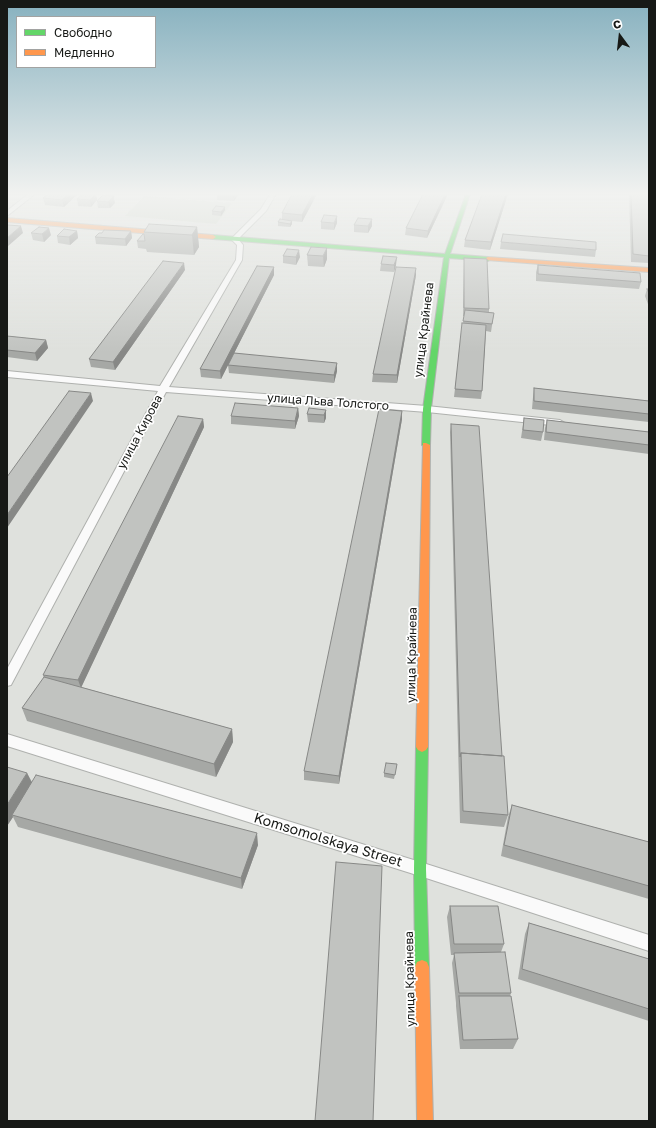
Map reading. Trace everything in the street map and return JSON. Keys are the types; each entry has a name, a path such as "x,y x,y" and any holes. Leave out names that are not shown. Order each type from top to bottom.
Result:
{"street":[{"name":"улица Кирова","path":"7,681 163,390 240,260 240,247"},
{"path":"329,247 649,270"},
{"name":"улица Крайнева","path":"425,1121 420,869 427,409 446,256 449,247"},
{"name":"улица Льва Толстого","path":"7,374 163,390 427,409 570,424"},
{"name":"Komsomolskaya Street","path":"7,740 649,942"}],"building":[{"path":"311,247 327,248 323,256 307,255"},
{"path":"556,247 596,247 596,250"},
{"path":"633,247 649,247 649,256 633,254"},
{"path":"287,249 299,250 296,257 283,256"},
{"path":"383,256 397,257 394,265 381,264"},
{"path":"464,258 487,259 489,309 464,308"},
{"path":"163,261 184,263 113,362 89,359"},
{"path":"538,265 640,273 641,282 538,274"},
{"path":"257,266 274,267 220,371 200,369"},
{"path":"396,267 416,268 397,375 373,374"},
{"path":"465,310 494,313 492,324 463,321"},
{"path":"462,323 486,325 482,391 455,389"},
{"path":"7,336 46,340 35,353 7,350"},
{"path":"234,353 337,363 334,375 228,365"},
{"path":"534,388 649,401 649,414 534,401"},
{"path":"69,391 91,393 7,515 7,477"},
{"path":"235,403 298,408 295,421 231,416"},
{"path":"309,408 326,410 324,415 307,414"},
{"path":"379,409 402,411 339,776 304,771"},
{"path":"178,416 203,419 78,680 43,675"},
{"path":"524,418 544,420 543,432 523,430"},
{"path":"547,420 649,432 649,445 546,432"},
{"path":"451,424 479,426 502,756 461,753 460,757"},
{"path":"44,677 232,729 214,764 22,708"},
{"path":"461,753 504,756 508,815 463,811"},
{"path":"386,763 397,764 395,775 384,773"},
{"path":"7,767 27,773 7,805"},
{"path":"36,775 257,833 241,878 12,815"},
{"path":"512,805 649,842 649,886 504,845"},
{"path":"336,862 382,866 373,1121 315,1121"},
{"path":"450,906 498,906 504,944 454,944"},
{"path":"529,923 649,959 649,1009 522,969"},
{"path":"505,952 511,993 459,993 454,953"},
{"path":"459,996 511,996 518,1039 463,1040"}],"traffic: fast":[{"path":"333,247 488,259"},
{"path":"426,445 427,409 445,261 450,247"},
{"path":"422,747 420,869 422,967"}],"traffic: slow":[{"path":"488,259 649,270"},
{"path":"422,747 426,445"},
{"path":"422,967 425,1121"}]}
